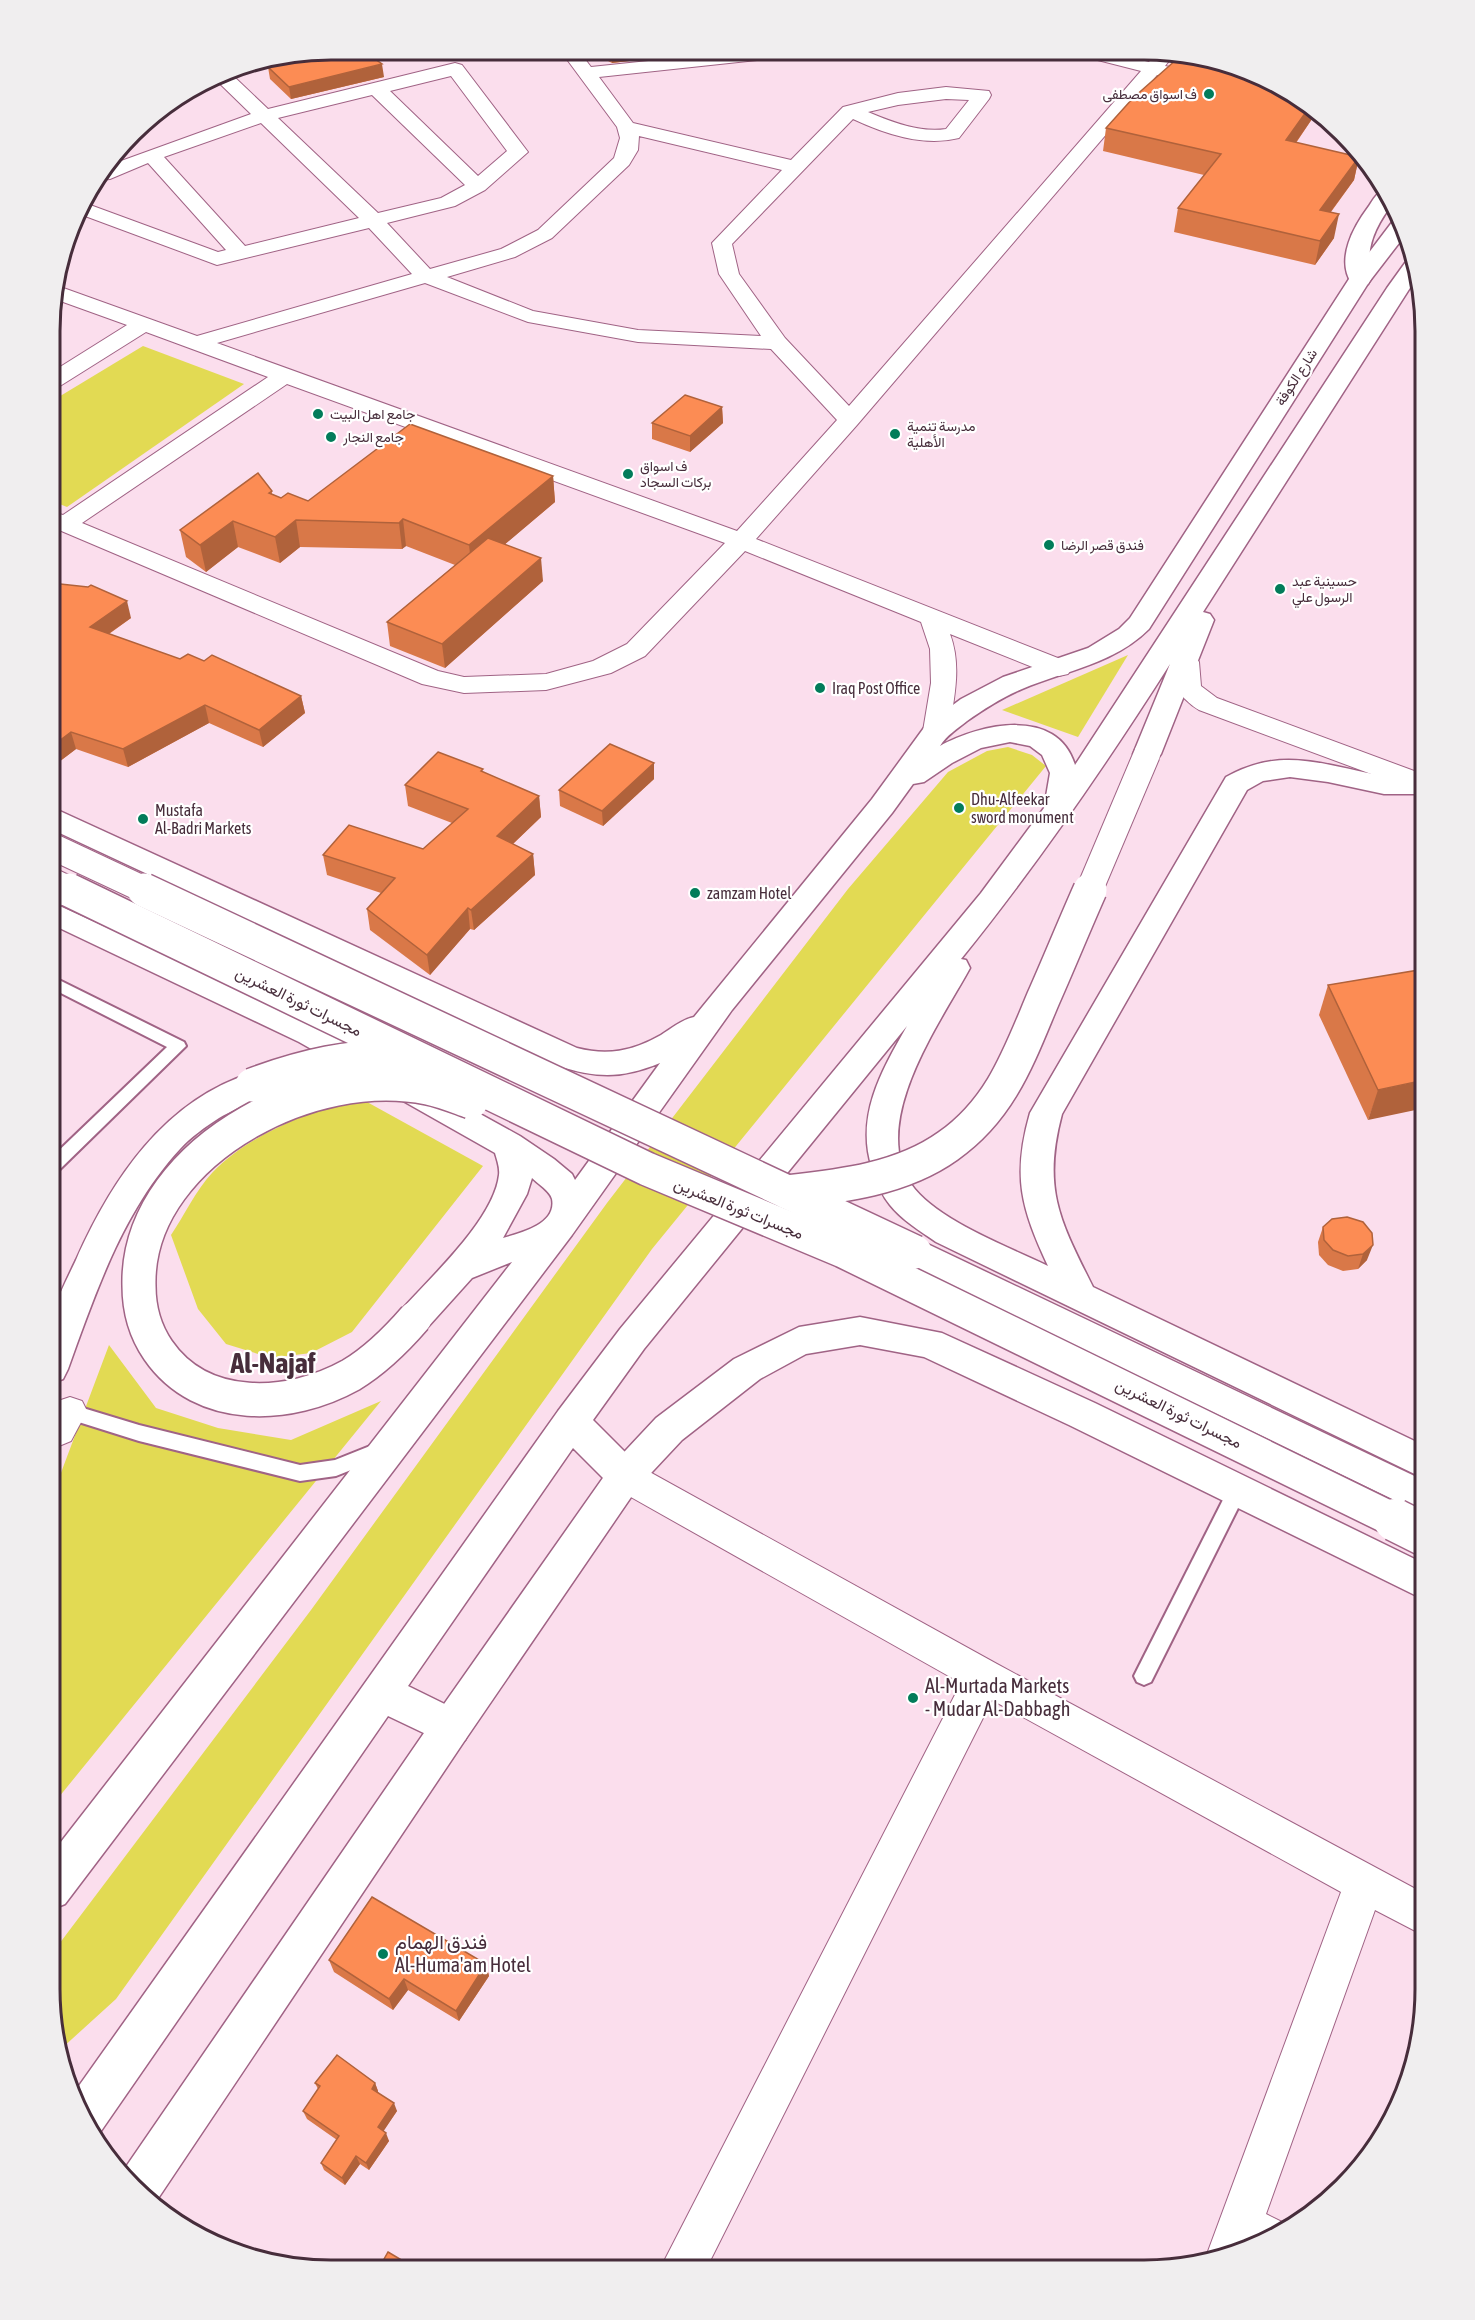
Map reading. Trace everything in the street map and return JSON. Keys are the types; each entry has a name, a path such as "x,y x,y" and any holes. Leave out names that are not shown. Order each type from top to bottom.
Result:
{"main road":[{"path":"1360,279 1357,251 1360,237 1365,225 1382,202"},
{"name":"شارع الكوفة","path":"882,806 936,731 971,705 1013,683 1097,654 1121,640 1140,623 1194,535 1360,279 1396,232"},
{"path":"89,2110 571,1422 632,1339 992,900 1102,749 1406,284"},
{"path":"684,1186 731,1195 834,1187 887,1175 910,1166 954,1143 974,1129 1002,1096 1186,662 1230,551"},
{"path":"60,1876 564,1221 722,1002 882,806 910,778 957,747 988,736 1010,733 1040,740 1051,747 1059,756 1065,771 1065,788 1046,826"},
{"path":"1080,1296 1042,1216 1036,1189 1034,1163 1038,1137 1046,1113 1233,789 1248,775 1280,767 1298,768 1387,786 1415,785"},
{"path":"60,821 569,1058 600,1065 624,1063 641,1058 677,1041 722,1002"},
{"name":"مجسرات ثورة العشرين","path":"60,850 915,1252 1415,1494"},
{"name":"مجسرات ثورة العشرين","path":"60,885 647,1169 843,1251 1415,1531"},
{"path":"992,900 888,1096 881,1122 883,1149 897,1190 948,1233 1415,1458"},
{"path":"60,916 263,1014 310,1034 508,1145 542,1168 560,1184 568,1198 564,1221 546,1237 486,1256 454,1273"},
{"path":"263,1014 278,1017 311,1014 337,998 345,987 348,976 347,964 330,947"},
{"path":"60,1343 81,1288 109,1226 138,1178 170,1139 185,1126 209,1107 252,1084 292,1070 338,1058 387,1055 449,1059 482,1065 579,1093"},
{"path":"508,1145 515,1163 516,1176 504,1207 483,1240 386,1351 347,1377 306,1394 262,1401 243,1400 189,1381 163,1357 146,1328 140,1312 136,1281 137,1264 142,1245 163,1199 193,1162 228,1134 270,1111 314,1095 358,1087 399,1084 439,1091 562,1134 647,1169"},
{"path":"142,2183 451,1727 626,1476 669,1429 747,1369 799,1341 860,1331 930,1344 1238,1490 1415,1578"},
{"path":"571,1422 626,1476"},
{"path":"381,1693 451,1727"},
{"path":"86,2104 112,2077"}],"street":[{"path":"195,343 508,253 546,234 622,161 630,144 626,127 576,60"},
{"path":"586,73 708,60"},
{"path":"1120,60 1184,76"},
{"path":"60,523 431,678 464,685 546,682 602,667 636,650 741,541 849,420 1158,61"},
{"path":"88,211 218,259 448,202 478,186 518,152 455,69 264,116 151,155 112,171"},
{"path":"227,81 374,220 425,276 528,316 638,336 777,343"},
{"path":"377,89 478,186"},
{"path":"849,420 777,343 729,274 722,243 850,111 898,99 946,93 982,95 952,134 933,137 884,126 850,111"},
{"path":"626,127 795,167"},
{"path":"151,155 240,253"},
{"path":"62,294 741,541 1059,668"},
{"path":"60,376 144,324"},
{"path":"60,521 285,375"},
{"path":"931,615 943,649 944,683 936,731"},
{"path":"1186,662 1184,678 1190,690 1199,699 1216,708 1415,781"},
{"path":"626,1476 984,1676 1415,1911"},
{"path":"687,2260 984,1676"},
{"path":"1246,2239 1364,1884"}],"lane":[{"path":"60,986 178,1046 60,1159"},
{"path":"60,1416 300,1473 336,1468 392,1445"},
{"path":"1144,1676 1238,1490"}],"shaded area":[{"path":"143,346 244,384 67,507 60,504 60,396"},
{"path":"1128,655 1078,737 1002,710"},
{"path":"1008,747 1032,755 1046,766 652,1249 116,1999 66,2045 60,1989 60,1943 311,1610 607,1203 848,889 948,772 987,751"},
{"path":"340,1102 367,1102 483,1166 352,1332 311,1353 271,1358 226,1344 198,1309 171,1235 201,1187 225,1160 272,1130"},
{"path":"109,1345 156,1408 218,1428 291,1440 381,1401 60,1796 60,1475"}],"building":[{"path":"331,60 376,60 382,64 289,87 268,67 296,62"},
{"path":"1174,62 1231,74 1280,96 1305,113 1286,140 1350,155 1356,162 1320,210 1339,214 1320,241 1178,208 1221,154 1106,128 1133,98"},
{"path":"685,395 722,407 690,436 652,423"},
{"path":"410,424 553,476 469,545 403,519 399,523 296,520 275,537 233,521 200,545 180,530 258,473 272,491 269,493 281,498 288,493 308,501"},
{"path":"488,538 541,558 442,644 387,622"},
{"path":"60,584 88,587 91,585 127,601 90,627 180,659 188,654 204,661 212,655 301,696 259,730 205,705 123,749 71,732 60,740"},
{"path":"610,744 654,763 602,811 559,790"},
{"path":"438,752 483,769 481,771 539,796 497,836 533,854 471,910 468,908 427,955 367,909 395,878 323,855 349,825 423,849 468,809 405,785"},
{"path":"1415,971 1415,1082 1378,1090 1328,985"},
{"path":"1347,1217 1363,1222 1372,1233 1373,1245 1363,1254 1348,1256 1333,1250 1324,1240 1323,1227 1332,1219"},
{"path":"372,1897 486,1964 456,2011 404,1979 389,1999 329,1960"},
{"path":"337,2055 375,2083 372,2089 394,2103 378,2127 386,2133 366,2163 356,2156 342,2178 321,2163 339,2136 303,2111 320,2086 315,2083"},
{"path":"388,2252 402,2260 384,2260"}],"place":[{"name":"ف اسواق مصطفى","path":"1209,94"},
{"name":"جامع اهل البيت","path":"318,414"},
{"name":"مدرسة تنمية الأهلية","path":"895,434"},
{"name":"جامع النجار","path":"331,437"},
{"name":"ف اسواق بركات السجاد","path":"628,474"},
{"name":"فندق قصر الرضا","path":"1049,545"},
{"name":"حسينية عبد الرسول علي","path":"1280,589"},
{"name":"Iraq Post Office","path":"820,688"},
{"name":"Dhu-Alfeekar sword monument","path":"959,808"},
{"name":"Mustafa Al-Badri Markets","path":"143,819"},
{"name":"zamzam Hotel","path":"695,893"},
{"name":"Al-Murtada Markets - Mudar Al-Dabbagh","path":"913,1698"},
{"name":"فندق الهمام Al-Huma'am Hotel","path":"383,1954"}],"district":[{"name":"Al-Najaf","path":"273,1363"}]}
